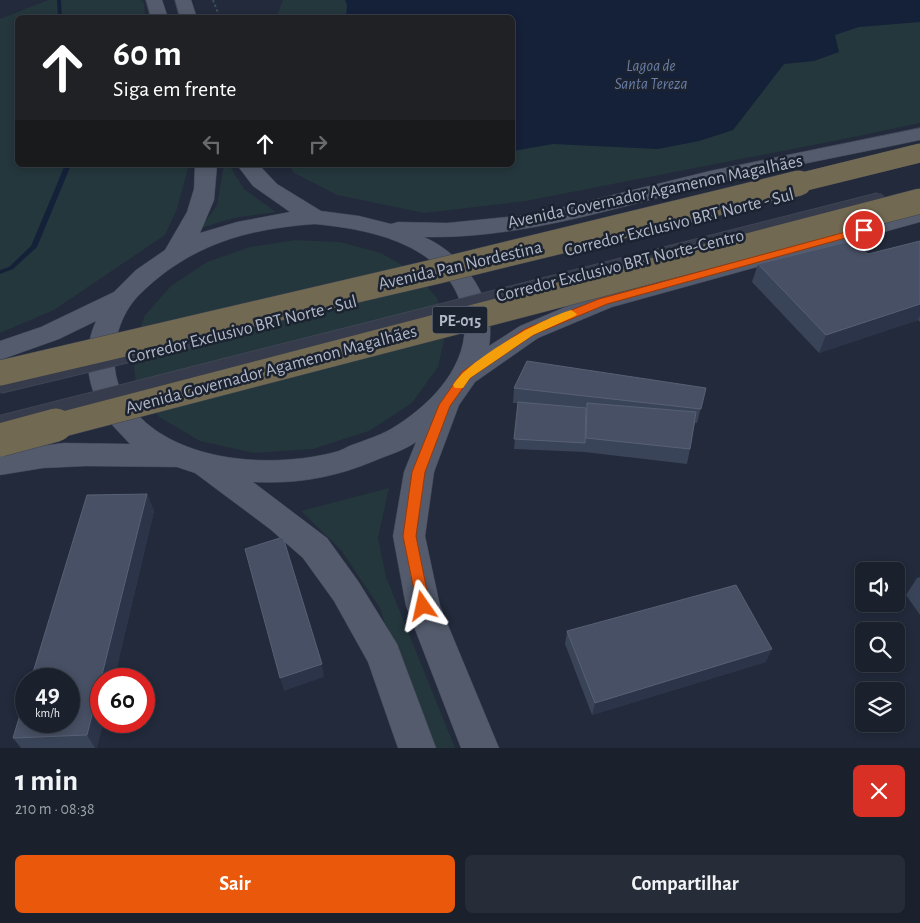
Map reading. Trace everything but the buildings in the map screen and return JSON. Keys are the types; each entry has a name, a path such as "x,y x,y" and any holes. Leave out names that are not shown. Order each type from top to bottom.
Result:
{"highway":[{"name":"Avenida Pan Nordestina","path":"0,373 438,271 920,153"},
{"name":"Avenida Governador Agamenon Magalhães","path":"0,440 920,201"}],"main road":[{"path":"154,0 159,15"},
{"path":"183,0 188,15"},
{"name":"Avenida Governador Agamenon Magalhães","path":"389,229 447,230 536,221 710,178 920,134"},
{"path":"175,253 188,234 201,206 206,186 206,167"},
{"path":"250,167 279,195 315,217"},
{"path":"466,375 529,332 603,301 685,277 920,216"},
{"path":"417,748 384,656 346,591 315,548 244,492 191,461 149,442 124,421 108,398 100,372 101,347 108,322 122,298 137,282 175,253 200,240 238,228 286,218 315,217 353,220 389,229 416,241 440,256 459,275 472,297 478,322 476,348 466,375 444,405 419,472 410,536 423,606 480,748"},
{"path":"0,351 50,334 122,298"},
{"path":"0,463 28,457 58,455 191,461 268,473 336,464 398,440 444,405"}],"lane":[{"name":"Corredor Exclusivo BRT Norte - Sul","path":"0,387 379,296 920,162"},
{"name":"Corredor Exclusivo BRT Norte-Centro","path":"0,422 920,188"}],"path":[{"path":"213,0 219,15"}],"green space":[{"path":"48,0 141,0 144,3 145,15 15,15 15,167 188,167 177,209 165,235 54,310 0,333 0,19"},
{"path":"283,0 920,0 920,123 526,201 424,213 337,195 294,173 290,167 515,167 515,15 277,15"},
{"path":"224,167 230,167 244,189 276,212 234,218 201,228 217,205"},
{"path":"295,240 340,242 381,253 414,272 437,298 446,331 438,367 412,403 369,431 313,449 254,453 200,441 159,417 136,385 132,349 145,315 171,286 207,262 250,247"},
{"path":"389,488 378,538 386,577 455,748 427,748 412,710 380,608 341,550 301,511"}],"water":[{"name":"Lagoa de Santa Tereza","path":"345,0 920,0 920,22 859,27 835,35 839,52 814,61 784,64 733,130 699,141 658,149 553,144 515,151 515,15 346,15 347,5"}],"waterway":[{"path":"59,0 60,15"},
{"path":"0,272 11,268 34,247 67,167"}],"slow traffic":[{"path":"459,385 466,375 529,332 571,314"}],"route":[{"path":"423,606 410,536 419,472 444,405 466,375 529,332 603,301 685,277 864,230"}]}
